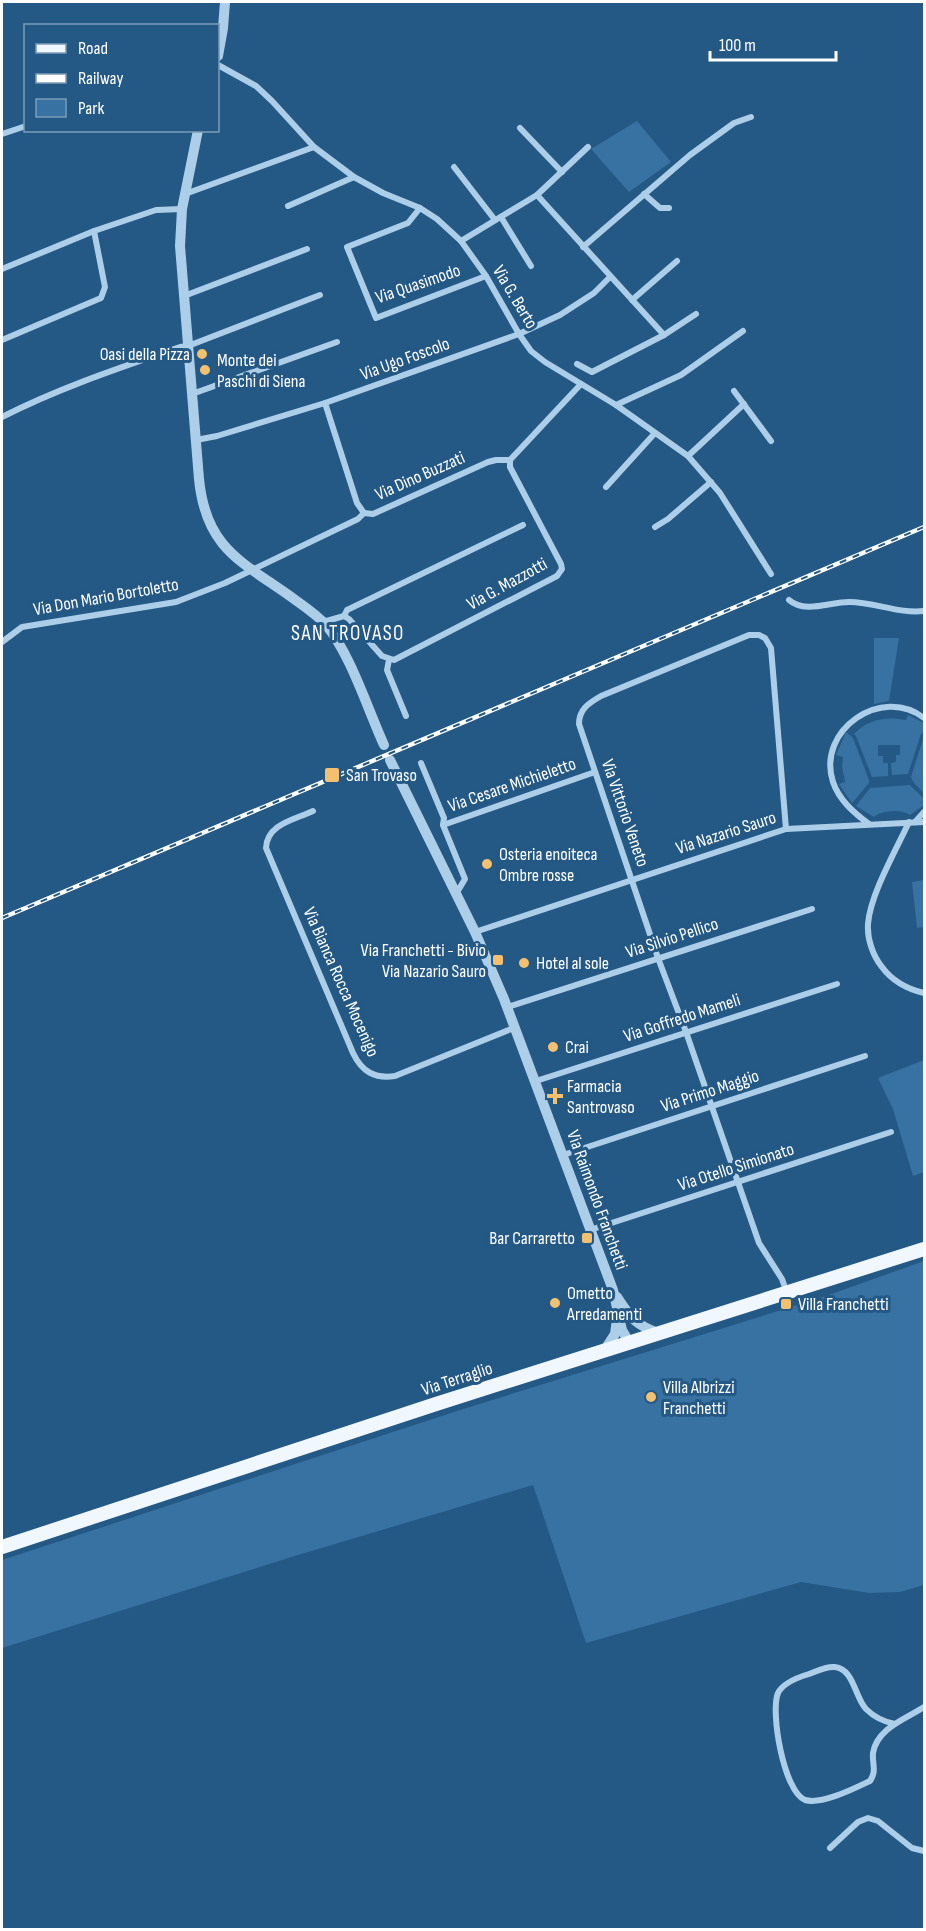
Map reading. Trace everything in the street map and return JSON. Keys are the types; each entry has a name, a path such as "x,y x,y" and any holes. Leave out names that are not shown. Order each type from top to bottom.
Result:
{"main road":[{"name":"Via Terraglio","path":"2,1547 425,1408 924,1249"}],"street":[{"path":"219,50 225,2"},
{"name":"Via G. Berto","path":"219,66 256,86 314,147 354,177 382,193 420,208 437,219 461,241 486,276 531,351 544,362 616,405 688,456 720,493 771,574"},
{"path":"583,247 690,155 734,123 751,117"},
{"path":"2,134 24,127"},
{"path":"520,128 562,172"},
{"path":"198,132 182,209 180,246 200,493 206,515 223,546 250,570 288,594 324,622 344,653 384,745"},
{"path":"185,194 314,147"},
{"path":"461,241 537,195 588,147"},
{"path":"454,167 498,219 531,266"},
{"path":"288,206 354,177"},
{"path":"644,194 660,208 669,208"},
{"path":"537,195 664,335"},
{"name":"Via Quasimodo","path":"420,208 408,223 347,247 376,318 486,276"},
{"path":"2,268 93,231 156,210 182,209"},
{"path":"2,340 101,298 105,288 93,231"},
{"path":"184,296 307,249"},
{"path":"632,300 677,261"},
{"name":"Via Ugo Foscolo","path":"196,440 217,436 325,403 519,334 560,315 594,293 610,277"},
{"path":"2,417 106,372 188,346 320,295"},
{"path":"577,364 592,372 664,335 696,314"},
{"path":"616,405 681,375 742,331"},
{"path":"191,395 336,342"},
{"path":"510,460 581,384"},
{"path":"734,391 771,441"},
{"path":"325,403 357,503 364,513"},
{"path":"688,456 744,404"},
{"path":"606,487 655,433"},
{"name":"Via Dino Buzzati","path":"250,570 358,519 364,513 373,514 488,462 510,460"},
{"name":"Via G. Mazzotti","path":"389,660 398,659 557,576 562,569 510,467 510,460"},
{"path":"655,527 668,519 711,482"},
{"path":"344,616 347,610 523,525"},
{"name":"Via Don Mario Bortoletto","path":"2,642 22,627 176,603 250,570"},
{"path":"789,600 799,606 849,602 906,612 924,611"},
{"path":"324,622 344,616 350,619 382,656 389,660 387,670 406,716"},
{"name":"Via Vittorio Veneto","path":"786,829 771,648 765,638 759,635 749,635 721,645 590,702 581,711 579,724 710,1107 761,1249 782,1279 787,1294"},
{"path":"869,824 850,808 839,795 833,782 832,754 838,738 852,720 881,707 901,708 924,718"},
{"name":"Via Raimondo Franchetti","path":"390,760 475,932 508,1007 613,1290 622,1329 630,1344"},
{"path":"421,763 444,818 443,825"},
{"name":"Via Cesare Michieletto","path":"456,895 465,879 443,825 595,772"},
{"name":"Via Bianca Rocca Mocenigo","path":"313,811 275,828 267,840 266,848 352,1053 364,1070 374,1076 384,1078 395,1076 516,1027"},
{"path":"924,812 912,822 879,888 870,913 868,933 879,963 892,978 903,986 924,993"},
{"name":"Via Nazario Sauro","path":"475,932 786,829 924,822"},
{"name":"Via Silvio Pellico","path":"508,1007 812,909"},
{"name":"Via Goffredo Mameli","path":"536,1081 837,984"},
{"name":"Via Primo Maggio","path":"563,1155 865,1056"},
{"name":"Via Otello Simionato","path":"590,1230 891,1132"},
{"name":"Via Raimondo Franchetti","path":"613,1290 629,1316 630,1344"},
{"name":"Via Raimondo Franchetti","path":"603,1352 615,1334 618,1313"},
{"name":"Via Raimondo Franchetti","path":"629,1316 642,1327 662,1334"},
{"path":"895,1724 867,1710 847,1673 840,1668 832,1666 802,1676 779,1691 777,1699 779,1741 789,1782 799,1796 806,1800 820,1801 870,1781 875,1769 873,1758 879,1738 895,1724 924,1707"},
{"path":"830,1848 858,1822 868,1818 878,1821 912,1848 924,1851"}],"green space":[{"path":"637,121 671,162 629,192 591,149"},
{"path":"874,638 899,638 889,701 874,704"},
{"path":"908,715 924,723 924,732 921,734 908,774 892,775 891,763 896,762 896,755 900,755 900,745 878,745 878,756 883,756 883,763 888,763 888,776 872,777 854,734 871,722 891,718 906,720"},
{"path":"846,732 853,738 869,780 852,803 839,784 845,782 843,757 836,755"},
{"path":"924,736 924,793 911,777"},
{"path":"910,785 924,799 924,805 910,815 892,811 874,817 856,806 870,788"},
{"path":"924,880 924,927 917,928 912,882"},
{"path":"924,1060 924,1172 913,1176 893,1109 878,1078"},
{"path":"924,1261 924,1585 900,1592 869,1593 801,1582 586,1643 533,1485 298,1555 2,1648 2,1560 457,1411 823,1297"}],"railway":[{"path":"2,918 924,527"}],"place":[{"name":"Oasi della Pizza","path":"202,354"},
{"name":"Monte dei Paschi di Siena","path":"205,370"},
{"name":"San Trovaso","path":"332,775"},
{"name":"Osteria enoiteca Ombre rosse","path":"487,864"},
{"name":"Via Franchetti - Bivio Via Nazario Sauro","path":"498,960"},
{"name":"Hotel al sole","path":"524,963"},
{"name":"Crai","path":"553,1047"},
{"name":"Farmacia Santrovaso","path":"555,1096"},
{"name":"Bar Carraretto","path":"587,1238"},
{"name":"Ometto Arredamenti","path":"555,1303"},
{"name":"Villa Franchetti","path":"786,1304"},
{"name":"Villa Albrizzi Franchetti","path":"651,1397"}],"district":[{"name":"SAN TROVASO","path":"348,633"}]}
